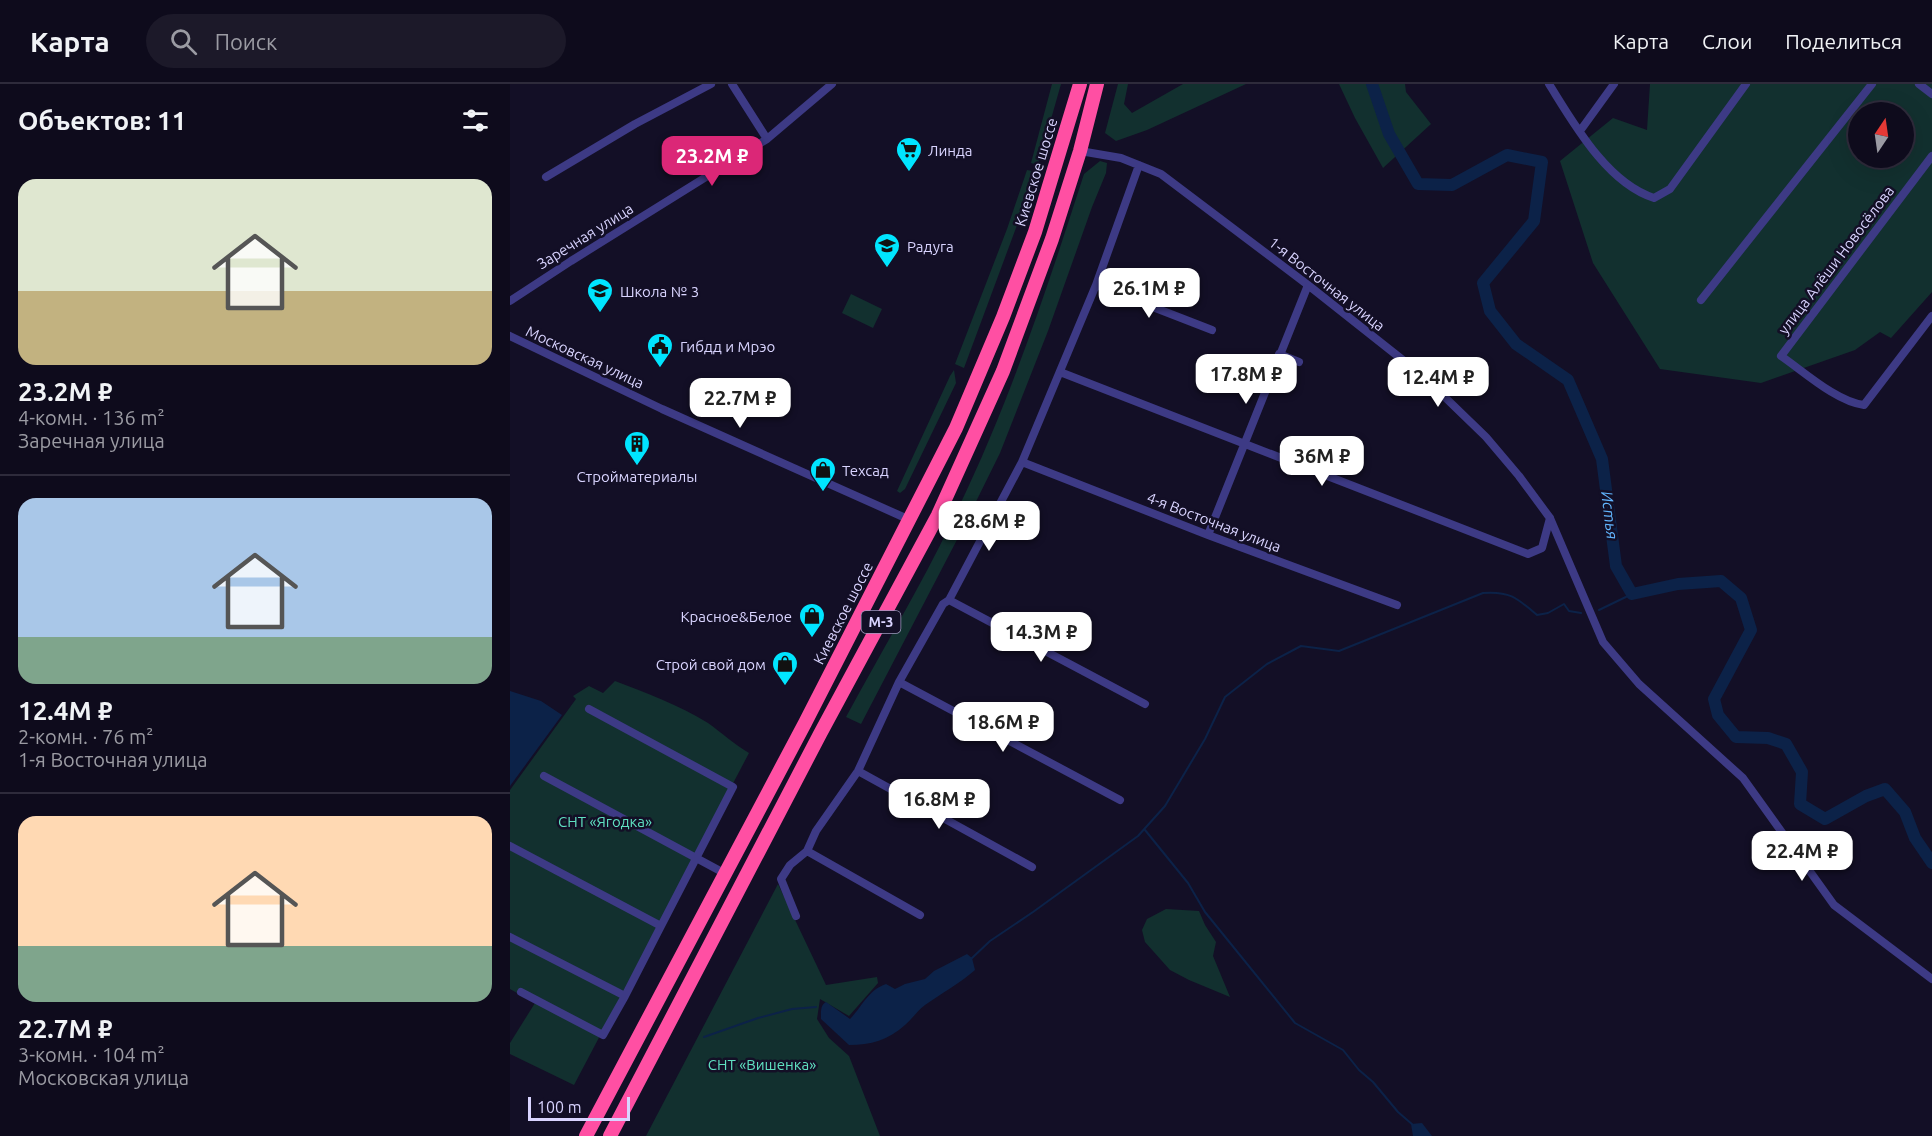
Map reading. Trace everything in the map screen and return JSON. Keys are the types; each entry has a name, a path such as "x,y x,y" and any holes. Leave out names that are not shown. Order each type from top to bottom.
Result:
{"highway":[{"name":"Киевское шоссе","path":"586,1136 805,723 956,428 978,379 1035,232 1080,84"},
{"name":"М-3","path":"610,1136 938,515 996,385 1052,239 1080,151 1097,84"},
{"path":"978,379 988,372 994,374 996,385"}],"street":[{"path":"546,177 635,124 711,84"},
{"path":"732,84 767,139"},
{"name":"Заречная улица","path":"510,301 767,139 832,84"},
{"path":"1549,84 1600,158 1630,187 1654,198 1670,189 1746,84"},
{"path":"1580,131 1614,84"},
{"path":"1701,300 1872,84"},
{"path":"1919,84 1932,94"},
{"name":"1-я Восточная улица","path":"1080,151 1122,158 1161,174 1308,285 1423,376 1486,437 1520,476 1550,518 1603,642 1639,684 1743,778 1834,905 1932,979"},
{"name":"улица Алёши Новосёлова","path":"1932,156 1780,356 1838,395 1864,405 1932,316"},
{"path":"795,916 781,879 790,865 807,851 816,831 858,771 899,682 943,604 949,600 1022,462 1096,285 1139,165"},
{"path":"1096,285 1212,330"},
{"path":"1208,534 1308,285"},
{"name":"Московская улица","path":"510,336 662,409 910,520"},
{"path":"1279,354 1299,362"},
{"path":"1060,372 1528,554 1542,548 1550,518"},
{"name":"4-я Восточная улица","path":"1022,462 1397,605"},
{"path":"949,600 1145,704"},
{"path":"899,682 1120,800"},
{"path":"521,992 603,1035 734,788 589,710"},
{"path":"858,771 1032,867"},
{"path":"544,776 724,873"},
{"path":"510,846 661,926"},
{"path":"807,851 920,915"},
{"path":"510,937 625,996"}],"green space":[{"path":"1052,84 1061,84 1038,165 1031,163"},
{"path":"1118,84 1128,84 1124,104 1132,113 1183,84 1246,84 1147,130 1116,141 1105,133"},
{"path":"1339,84 1405,84 1406,92 1431,124 1383,168"},
{"path":"1650,84 1932,84 1932,292 1891,338 1880,332 1855,350 1761,383 1660,369 1593,263 1560,161 1613,118 1647,130"},
{"path":"1100,161 1107,163 1106,173 1000,453 861,724 846,717 927,571 972,479 1008,394 1084,174"},
{"path":"1027,170 1032,171 1023,209 964,368 955,364"},
{"path":"851,294 882,309 873,328 842,313"},
{"path":"954,370 956,383 905,489 900,493 897,491"},
{"name":"СНТ «Ягодка»","path":"615,681 686,711 708,723 749,753 574,1085 510,1054 510,1043 535,1003 510,989 510,790 576,699 573,696 589,686 603,693"},
{"name":"СНТ «Вишенка»","path":"778,884 826,985 877,977 878,983 849,1016 820,999 817,1019 829,1038 849,1056 880,1136 646,1136"},
{"path":"1166,909 1199,911 1216,942 1213,956 1230,997 1170,970 1145,942 1142,930 1147,919"}],"water":[{"path":"510,691 541,701 562,715 510,786"},
{"path":"967,954 972,958 975,970 925,1005 905,1025 886,1038 872,1043 849,1045 821,1019 822,1007 826,1002 850,1019 874,990 886,984 895,989 925,979 934,971"},
{"path":"1422,1123 1432,1136 1413,1136 1411,1124"}],"waterway":[{"name":"Истья","path":"1372,84 1389,134 1418,184 1452,185 1507,155 1542,162 1534,221 1483,283 1490,311 1516,344 1568,380 1602,459 1616,566 1632,594 1678,584 1721,581 1741,598 1751,630 1714,699 1718,715 1736,737 1768,738 1786,744 1802,772 1800,804 1825,819 1866,796 1885,789 1905,812 1915,838 1932,863"},
{"path":"972,958 990,941 1138,836 1165,806 1205,739 1225,697 1267,664 1301,646 1339,651 1483,593 1500,593 1513,597 1537,615 1548,613 1564,604 1569,611 1581,613"},
{"path":"1599,610 1632,594"},
{"path":"1145,830 1188,883 1205,912 1295,1023 1343,1050 1398,1112 1413,1125"},
{"path":"704,1037 758,1018 792,1009 816,1007"}],"place":[{"name":"Линда","path":"909,173"},
{"name":"Радуга","path":"887,269"},
{"name":"Школа № 3","path":"600,314"},
{"name":"Гибдд и Мрэо","path":"660,369"},
{"name":"Стройматериалы","path":"637,467"},
{"name":"Техсад","path":"823,493"},
{"name":"Красное&Белое","path":"812,639"},
{"name":"Строй свой дом","path":"785,687"}]}
